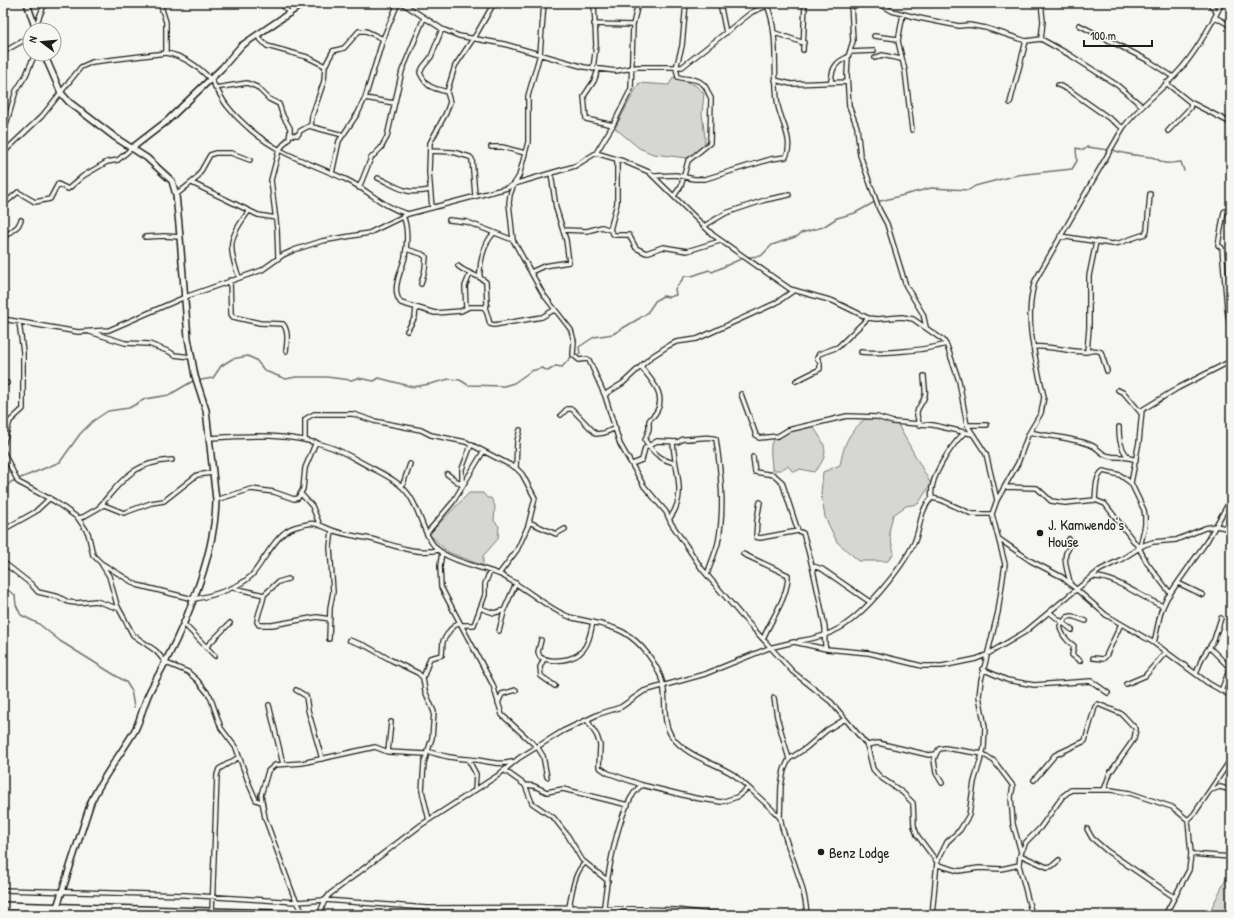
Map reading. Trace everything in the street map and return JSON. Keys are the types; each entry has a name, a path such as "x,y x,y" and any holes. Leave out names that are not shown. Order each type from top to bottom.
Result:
{"highway":[{"path":"3,906 57,907 91,912 308,915"}],"street":[{"path":"27,3 33,22"},
{"path":"37,22 45,3"},
{"path":"160,3 166,22 166,53"},
{"path":"281,3 290,14"},
{"path":"3,205 18,192 35,202 50,199 58,184 68,189 83,176 107,162 118,160 167,121 210,80 242,46 304,3"},
{"path":"332,173 337,147 343,135 358,113 365,98 383,39 398,3"},
{"path":"402,3 442,29 459,36 474,38 540,54 593,69 616,71 643,67 676,68 686,65 752,12 767,4 774,3"},
{"path":"432,208 430,190 430,151 432,138 443,119 450,102 447,92 455,66 474,38 494,3"},
{"path":"544,3 540,54 528,96 528,142 519,176 511,190 509,204 513,240 543,294 571,330 574,341 573,355 579,360 587,358 589,360 605,396 620,444 644,486 670,518 707,576 769,648 793,672 831,702 867,745 873,769 880,777 902,792 913,803 914,826 917,835 937,863 959,871 979,868 1001,869 1019,865"},
{"path":"593,69 596,45 594,3"},
{"path":"3,319 70,331 89,331 116,327 186,297 230,280 262,270 278,258 294,250 316,243 369,233 408,214 475,195 507,188 514,184 581,163 596,153 613,125 631,89 633,25 638,3"},
{"path":"674,196 684,177 691,157 710,143 711,98 706,92 704,84 697,80 678,77 676,68 682,46 686,3"},
{"path":"720,3 726,33"},
{"path":"803,50 804,3"},
{"path":"851,3 853,40 848,57 847,82 849,106 857,127 860,155 876,202 887,224 906,286 923,314 926,327"},
{"path":"882,3 882,6 892,11 937,22 986,28 1026,41 1041,39 1118,85 1142,106"},
{"path":"1041,3 1043,21 1041,39"},
{"path":"1209,3 1216,15 1231,26"},
{"path":"932,915 937,863 947,842 966,823 969,815 974,782 983,754 985,727 979,696 982,669 998,612 1005,564 992,514 997,500 1018,463 1030,432 1041,413 1044,397 1030,328 1033,287 1038,274 1123,128 1142,106 1173,77 1188,59 1222,3"},
{"path":"654,176 676,175 705,179 771,159 786,157 788,153 788,142 778,106 775,80 775,33 767,4"},
{"path":"903,14 898,40 901,59 905,71 912,130"},
{"path":"359,188 371,158 381,148 387,137 394,103 407,56 424,18"},
{"path":"594,24 633,25"},
{"path":"1080,26 1149,61 1173,77"},
{"path":"442,29 431,57 422,66 420,73 426,84 432,88 447,92"},
{"path":"311,126 312,116 324,81 325,66 333,51 344,48 358,31 366,31 383,39"},
{"path":"775,33 804,43"},
{"path":"257,36 267,46 307,57 325,66"},
{"path":"874,36 898,40"},
{"path":"3,52 22,41"},
{"path":"1010,103 1026,41"},
{"path":"850,52 874,51"},
{"path":"3,152 31,127 85,64 166,53 177,55 187,60 210,80 229,108 253,131 279,150 303,162 332,173 380,202 408,214"},
{"path":"875,58 882,55 901,59"},
{"path":"831,82 832,70 842,60 848,57"},
{"path":"5,128 16,91 26,75 32,62"},
{"path":"47,62 61,93 78,109 132,148 168,176 172,181 176,195 191,357 206,410 216,500 216,512 206,562 193,599 166,663 152,687 135,729 98,785 87,813 81,836 57,907"},
{"path":"598,70 597,77 584,96 586,119 613,125"},
{"path":"775,80 791,84 847,82"},
{"path":"216,88 242,82 257,87 269,99 279,104 283,116 290,128 290,135 279,150 271,180 276,218 278,258"},
{"path":"1166,83 1190,102 1231,123"},
{"path":"1058,85 1069,90 1123,128"},
{"path":"365,98 394,103"},
{"path":"1168,131 1190,108 1190,102"},
{"path":"290,135 296,136 300,131 311,126 343,135"},
{"path":"490,147 502,147 525,153"},
{"path":"430,151 453,152 470,157 472,159 475,195"},
{"path":"176,195 192,183 200,172 207,158 213,154 231,153 250,160"},
{"path":"596,153 637,166 654,176 720,241 752,262 776,281 793,291 833,301 868,318 907,318 926,327 946,344 959,380 967,425 986,454 997,500"},
{"path":"610,230 617,203 617,159"},
{"path":"531,272 544,266 568,262 564,230 556,208 551,173"},
{"path":"378,178 407,192 416,193 430,190"},
{"path":"192,183 250,211 267,218 276,218"},
{"path":"1060,236 1096,242 1118,243 1145,234 1147,230 1150,194"},
{"path":"704,226 726,213 765,200 789,195"},
{"path":"239,277 234,264 232,242 235,229 250,211"},
{"path":"1231,212 1224,212 1218,243 1222,248 1227,308 1231,334"},
{"path":"403,216 406,226 406,249 398,280 398,300 404,305 435,313 462,311 466,308 485,308"},
{"path":"3,238 18,226 21,220"},
{"path":"449,220 467,222 493,234 513,240"},
{"path":"564,230 587,231 602,227 610,230 614,235 629,235 636,248 646,252 663,247 687,251 720,241"},
{"path":"480,277 480,262 488,241 493,234"},
{"path":"145,237 180,237"},
{"path":"1087,352 1090,324 1089,276 1096,242"},
{"path":"406,249 422,254 426,257 425,269 421,284"},
{"path":"458,266 470,274 480,277 487,285 487,304 485,308 490,324 494,326 542,317 554,310"},
{"path":"466,308 466,286 470,274"},
{"path":"230,280 231,314 233,316 260,323 283,324 286,328 286,352"},
{"path":"605,396 607,392 619,386 650,357 673,344 697,339 776,303 793,291"},
{"path":"406,331 415,317 416,308"},
{"path":"796,381 820,369 820,363 817,358 820,354 838,347 868,318"},
{"path":"3,445 10,421 23,409 23,352 19,322"},
{"path":"89,331 125,343 149,344 174,355 191,357"},
{"path":"861,352 870,353 923,348 946,344"},
{"path":"1033,347 1049,346 1087,352 1098,350 1101,352 1107,371"},
{"path":"1131,483 1136,460 1141,413 1144,408 1231,362"},
{"path":"641,367 656,386 661,398 655,414 649,421 649,429 645,440 662,460 675,463"},
{"path":"920,425 917,411 918,406 925,395 924,376"},
{"path":"1118,390 1124,393 1141,413"},
{"path":"741,394 756,435 759,438 778,436 788,430 843,416 877,417 893,422 934,425 972,434"},
{"path":"561,415 567,410 572,409 596,434 604,433 616,428"},
{"path":"305,440 305,419 308,416 314,414 348,414 421,430 431,435 458,440 516,468 522,474 535,494 530,522 516,550 499,574"},
{"path":"967,425 987,425"},
{"path":"1119,426 1118,440 1128,457"},
{"path":"516,468 517,441 520,430"},
{"path":"1030,432 1043,436 1050,434 1072,439 1094,447 1107,456 1118,458 1128,457 1136,460"},
{"path":"319,915 325,900 345,881 429,820 498,776 513,762 538,748 552,737 621,706 644,691 663,684 705,674 769,648 826,635 841,628 886,586 909,553 915,541 922,512 932,498 933,489 942,460 949,449 964,433"},
{"path":"209,438 261,436 305,440 316,442 340,451 400,485 409,495 429,539 440,551 455,559 499,574 566,615 622,632 633,640 646,653 656,667 663,684 666,717 669,732 672,737 680,745 696,756 735,776 780,818"},
{"path":"632,464 642,460 642,452 648,445 657,442 678,442 683,439 716,439 722,476 720,526 717,545 707,576"},
{"path":"216,500 251,489 274,492 294,500 301,494 303,473 316,442"},
{"path":"670,518 678,504 680,495 679,474 675,463 674,442"},
{"path":"462,485 462,469 471,445"},
{"path":"3,452 18,482 50,498 78,518 88,533 93,556 101,563 137,585 193,599 234,588 251,576 288,529 310,523 319,523 332,530 414,551 440,551"},
{"path":"427,533 453,502 483,452"},
{"path":"754,457 755,472 774,475 782,482 798,531"},
{"path":"78,518 83,517 100,506 117,486 138,467 155,462 172,460"},
{"path":"400,485 403,484 405,480 410,464"},
{"path":"1095,500 1096,484 1100,473 1103,471 1120,475 1131,483 1144,510 1145,516 1145,525 1139,548"},
{"path":"100,506 107,506 120,513 129,513 152,503 164,501 197,475 212,473"},
{"path":"447,474 462,485"},
{"path":"1004,487 1037,488 1051,501 1065,503 1095,500 1106,504 1170,593"},
{"path":"301,494 312,506 319,523"},
{"path":"3,530 35,512 50,498"},
{"path":"932,498 941,500 972,514 992,514"},
{"path":"1154,643 1163,606 1170,593 1216,526 1231,499"},
{"path":"760,502 756,536 760,538 798,531 803,533 813,566 826,635 824,643 826,649"},
{"path":"530,522 556,534 565,529"},
{"path":"794,642 826,649 869,653 927,666 954,664 986,655 1021,634 1091,577 1148,543 1176,540 1197,531 1216,526 1231,529"},
{"path":"329,639 333,592 330,548 332,530"},
{"path":"999,539 1031,561 1062,577 1075,590 1106,615 1154,643 1196,674 1231,696"},
{"path":"1069,539 1071,541 1071,547 1066,554 1066,563 1071,585"},
{"path":"440,551 439,582 460,624 478,653 493,685 502,715 538,748 543,756 547,777"},
{"path":"743,554 788,575 787,586 778,611 763,640"},
{"path":"3,562 31,584 38,592 59,597 68,602 76,603 96,601 118,609"},
{"path":"101,563 109,576 118,609 133,635 156,651 166,663 184,670 202,685 210,696 221,728 236,748 256,800 261,802"},
{"path":"813,566 822,569 870,602"},
{"path":"429,820 422,790 426,752 432,738 434,712 425,691 423,678 428,659 442,655 443,641 450,630 460,624 474,624 485,595 486,580 490,571"},
{"path":"1091,577 1101,576 1147,600 1163,606"},
{"path":"288,579 278,582 264,595 262,606 257,618 259,625 272,625 317,617 330,619"},
{"path":"499,631 505,610 516,583"},
{"path":"1178,583 1202,595"},
{"path":"234,588 264,595"},
{"path":"480,608 494,613 505,610"},
{"path":"1049,612 1072,630"},
{"path":"1080,660 1072,655 1074,646 1067,641 1061,631 1060,626 1067,617 1072,616 1086,621"},
{"path":"1196,674 1202,658 1214,640 1221,618"},
{"path":"541,640 538,652 544,659 561,659 581,653 587,643 593,622"},
{"path":"183,623 215,656"},
{"path":"206,647 230,623"},
{"path":"1093,658 1103,659 1106,656 1121,624"},
{"path":"349,640 366,646 418,673 423,678"},
{"path":"1209,648 1230,668 1221,691"},
{"path":"1126,684 1145,676 1166,652"},
{"path":"544,659 540,667 541,676 555,686"},
{"path":"982,669 1007,680 1034,684 1091,681 1108,693"},
{"path":"296,690 306,696 308,710 322,759"},
{"path":"498,704 502,694 516,690"},
{"path":"774,698 777,717 789,759"},
{"path":"269,704 283,764"},
{"path":"1034,780 1055,755 1085,741 1095,707 1098,704 1122,714 1136,730 1134,739 1110,773 1104,790"},
{"path":"807,915 801,884 780,818 781,786 784,770 789,759 806,748 827,730 845,719"},
{"path":"587,720 597,736 600,750 598,764 601,769 642,785 694,798 721,802 737,797 748,788"},
{"path":"388,752 391,722"},
{"path":"867,745 878,744 929,755 936,754"},
{"path":"304,915 297,902 273,843 261,802 262,785 268,771 275,765 302,763 375,747 388,752 426,752 448,758 498,764 513,762"},
{"path":"942,783 935,770 936,754 939,750 945,748 983,754 994,761 1013,786 1011,797 1013,824 1020,854 1019,865 1032,915"},
{"path":"210,913 213,898 217,775 219,769 239,757"},
{"path":"1188,820 1211,790 1231,759"},
{"path":"470,760 476,774 475,790"},
{"path":"504,770 525,785 534,786 546,792 563,789 628,805"},
{"path":"525,785 532,803 554,818 586,863 608,881"},
{"path":"603,915 616,840 628,805 635,791 642,785"},
{"path":"1211,790 1220,787 1231,790"},
{"path":"1020,854 1056,805 1070,790 1104,790 1130,793 1164,804 1177,811 1188,820 1191,854 1189,870 1165,915"},
{"path":"1087,829 1092,838 1107,851 1174,897"},
{"path":"1020,854 1047,867 1052,866 1059,860"},
{"path":"1191,854 1231,857"},
{"path":"569,907 577,876 582,866 586,863"},
{"path":"3,890 62,891 297,902 325,900 427,908 569,907 676,910 701,913 761,915"}],"shaded area":[{"path":"673,77 695,85 704,93 702,114 705,138 704,147 687,158 653,154 639,148 615,128 639,83 669,85"},
{"path":"879,418 898,425 931,484 918,504 906,506 893,515 889,532 894,553 888,561 859,561 837,542 825,517 821,494 823,472 840,465 843,450 850,435 865,419"},
{"path":"812,425 825,448 823,459 814,472 800,469 797,471 792,471 788,466 780,470 772,470 771,445 776,437 788,431"},
{"path":"469,493 483,493 487,498 491,498 495,506 494,521 499,526 498,539 483,556 483,566 448,552 429,534"},
{"path":"1231,869 1231,915 1208,915"}],"waterway":[{"path":"748,257 761,256 772,245 798,236 801,233 823,227 837,218 855,213 873,203 931,188 969,190 975,186 1017,175 1072,169 1077,161 1076,148 1084,150 1087,147 1109,150"},
{"path":"1113,150 1153,158 1165,163 1181,162 1184,171"},
{"path":"201,380 213,378 221,366 232,359 248,356 256,360 265,371 286,379 296,377 326,377 351,380 358,378 374,381 379,378 413,387 449,379 460,380 468,385 504,386 514,383 531,371 542,368 548,371 556,366 562,367 573,355 580,354 579,347 594,337 613,334 647,313 656,300 663,296 669,297 676,295 675,289 685,276 692,276 709,270 712,272 743,258"},
{"path":"3,489 11,482 60,462 80,434 93,421 108,411 129,408 145,399 169,395 193,381"},
{"path":"3,587 15,595 16,605 21,615 39,624 60,641 126,682 131,690 134,707"}],"place":[{"name":"J. Kamwendo's House","path":"1040,533"},
{"name":"Benz Lodge","path":"821,852"}]}
